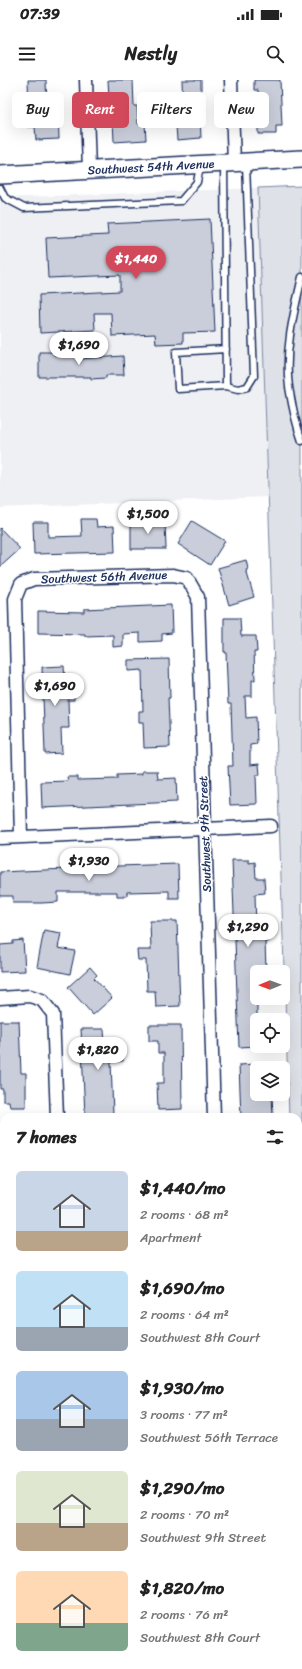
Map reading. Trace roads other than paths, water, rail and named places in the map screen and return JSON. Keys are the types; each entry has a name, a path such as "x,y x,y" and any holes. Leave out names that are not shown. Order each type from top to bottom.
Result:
{"street":[{"path":"86,80 89,170"},
{"path":"232,80 235,162"},
{"name":"Southwest 54th Avenue","path":"0,175 302,159"},
{"name":"Southwest 56th Avenue","path":"21,836 15,599 21,584 34,579 173,575 187,578"},
{"name":"Southwest 9th Street","path":"187,578 198,597 214,1113"},
{"path":"0,838 272,826"},
{"path":"0,998 30,996 42,1000 53,1014 57,1113"}],"lane":[{"path":"226,386 226,349 235,162"},
{"path":"226,349 176,352 178,389 226,386 238,389 247,387 254,376 235,162"},
{"path":"0,188 5,198 24,208 181,201 197,182 200,164"},
{"path":"302,277 293,313 288,351 289,386 296,424 302,442"}]}
